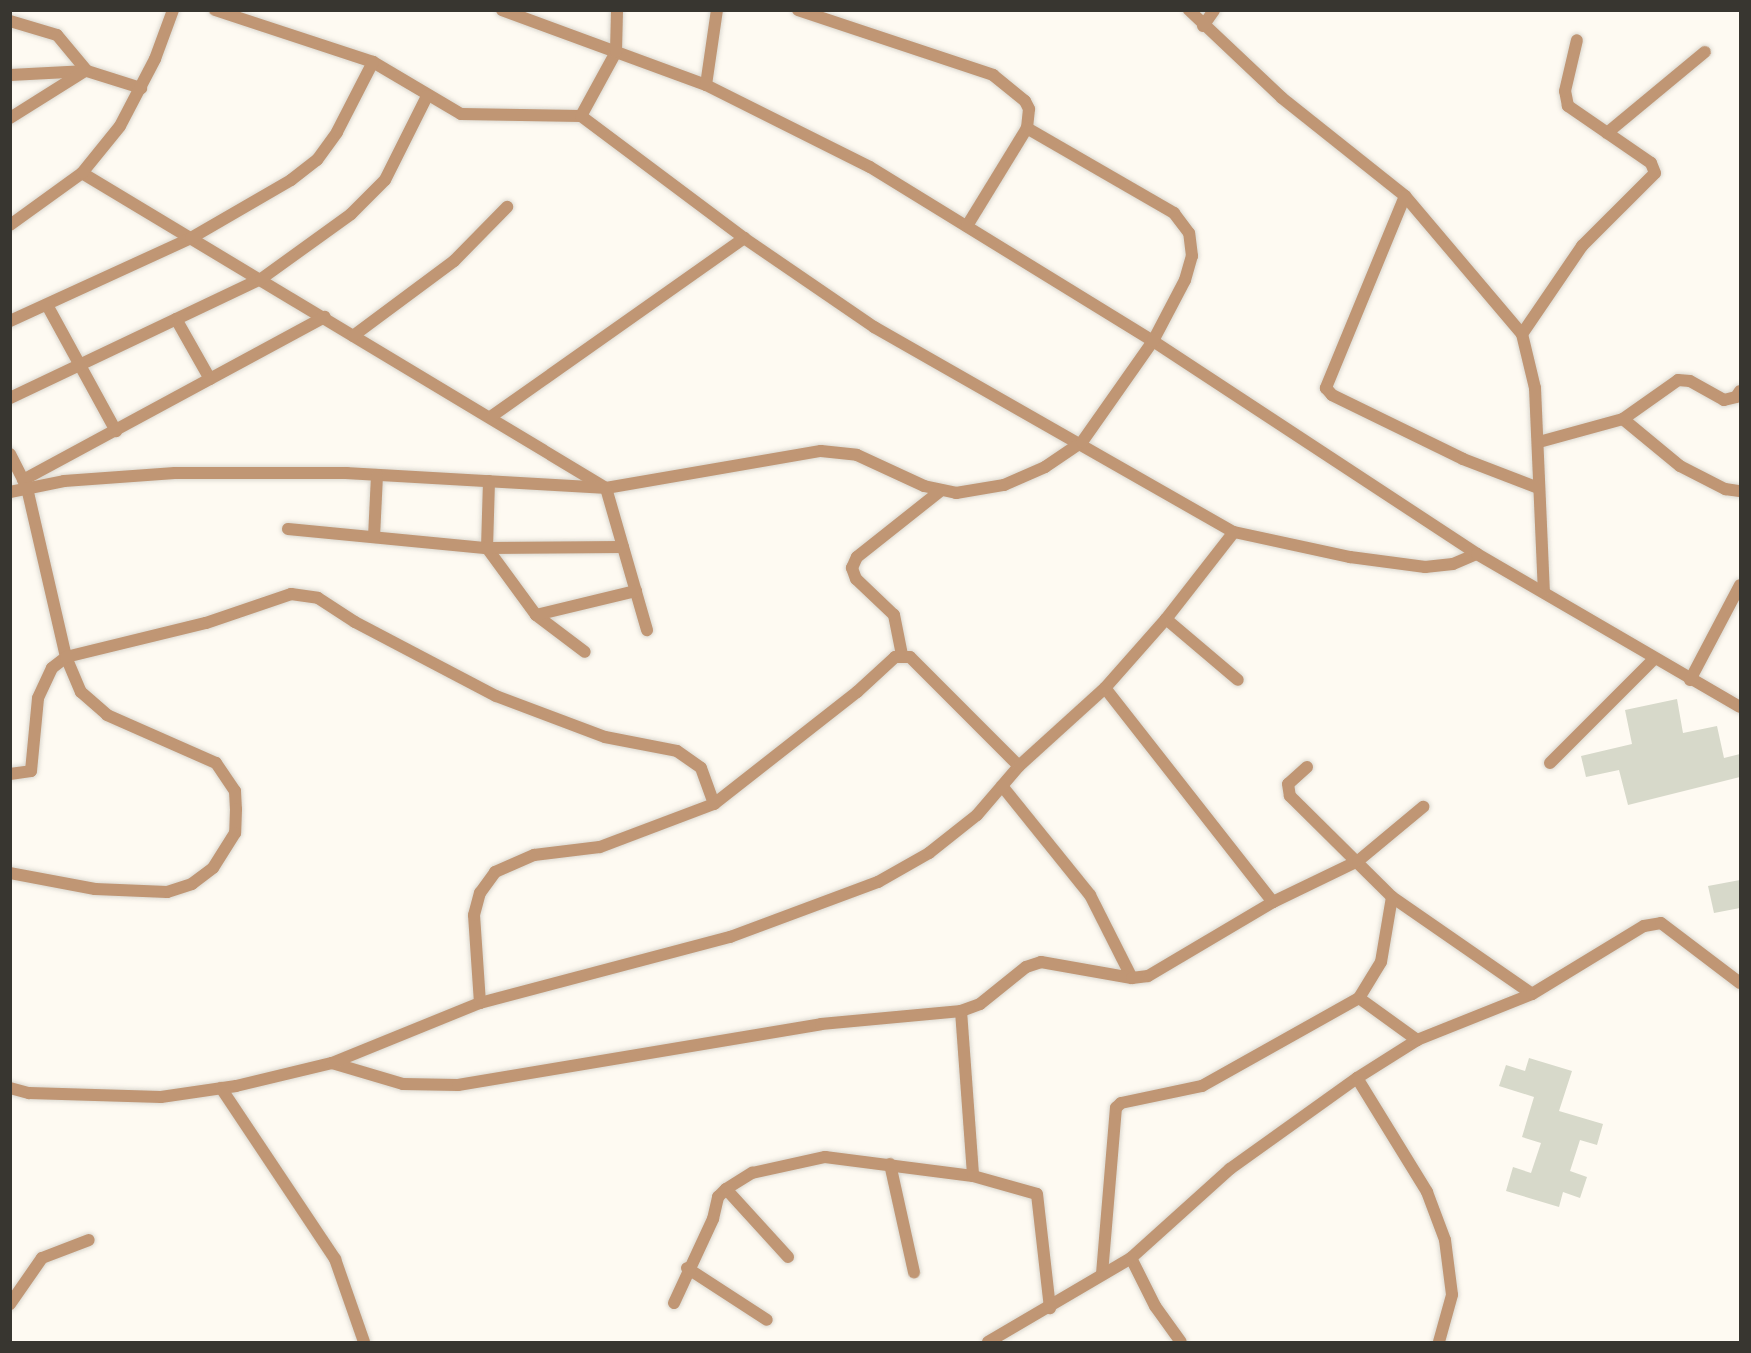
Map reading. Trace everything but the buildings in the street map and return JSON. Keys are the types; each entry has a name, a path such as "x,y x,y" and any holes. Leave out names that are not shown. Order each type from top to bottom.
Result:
{"street":[{"path":"10,225 82,173 120,126 141,88 173,10"},
{"path":"215,10 373,62 427,96 461,114 477,117 581,116 744,238 874,327 1082,442 1234,532 1350,557 1425,567 1453,564 1477,554"},
{"path":"502,10 706,85 870,167 1153,340 1477,554 1544,591 1690,680 1740,707"},
{"path":"581,116 616,52 617,10"},
{"path":"706,85 717,10"},
{"path":"798,10 993,75 1025,101 1029,109 1027,128 967,226"},
{"path":"1188,10 1282,98 1405,196 1522,333 1536,388 1539,442 1538,488 1544,591"},
{"path":"1203,26 1214,10"},
{"path":"10,21 57,35 87,71"},
{"path":"1522,333 1582,246 1654,178 1652,163 1568,106 1565,99 1577,40"},
{"path":"1607,133 1705,52"},
{"path":"10,321 190,238 291,180 317,160 337,132 373,62"},
{"path":"10,75 87,71 141,88"},
{"path":"10,118 87,71"},
{"path":"10,398 261,279 351,214 385,180 427,96"},
{"path":"25,484 175,473 377,475 606,488 821,451 857,455 939,492 1004,485 1045,467 1082,442 1153,340 1185,280 1192,256 1184,223 1174,213 1027,128"},
{"path":"82,173 325,317 353,336 492,416 606,488 647,630"},
{"path":"1405,196 1326,388 1332,395 1463,459 1538,488"},
{"path":"353,336 454,261 507,207"},
{"path":"492,416 744,238"},
{"path":"47,305 116,431"},
{"path":"10,492 116,431 325,317"},
{"path":"176,319 210,379"},
{"path":"1539,442 1623,418 1678,380 1690,381 1724,400 1736,398 1740,391"},
{"path":"1623,418 1680,466 1725,489 1740,491"},
{"path":"10,454 25,484 66,657 81,692 107,715 216,763 235,791 235,833 213,868 192,884 167,892 96,889 10,873"},
{"path":"374,537 377,475"},
{"path":"489,481 487,548 536,615 585,652"},
{"path":"902,655 894,615 856,579 852,568 857,557 939,492"},
{"path":"288,529 487,548 623,548"},
{"path":"10,1088 62,1094 161,1096 221,1088 332,1064 480,1003 730,937 878,882 929,853 977,815 1019,766 1105,688 1166,619 1234,532"},
{"path":"1690,680 1740,585"},
{"path":"536,615 636,591"},
{"path":"10,774 31,771 42,685 52,668 66,657 206,623 270,599 303,595 318,598 496,696 605,737 677,751 701,768 714,804"},
{"path":"1166,619 1238,680"},
{"path":"902,655 910,657 1019,766"},
{"path":"480,1003 474,915 480,893 495,872 534,855 600,847 714,804 902,655"},
{"path":"1550,764 1654,659"},
{"path":"1105,688 1273,902"},
{"path":"1306,767 1288,783 1287,792 1392,897 1532,994"},
{"path":"1002,786 1090,895 1132,978"},
{"path":"332,1064 403,1084 458,1085 821,1024 961,1011 980,1004 1026,967 1041,962 1132,978 1148,976 1273,902 1358,861 1423,807"},
{"path":"1102,1274 1116,1108 1122,1102 1202,1086 1359,998 1381,962 1392,897"},
{"path":"988,1342 1050,1308 1131,1258 1230,1169 1357,1078 1417,1040 1532,994 1654,923 1670,929 1740,983"},
{"path":"1359,998 1417,1040"},
{"path":"961,1011 973,1176"},
{"path":"1357,1078 1427,1192 1445,1240 1452,1295 1439,1342"},
{"path":"221,1088 335,1259 364,1342"},
{"path":"674,1303 687,1268 726,1189 752,1173 786,1162 825,1157 973,1176 1029,1191 1040,1198 1050,1308"},
{"path":"890,1164 914,1272"},
{"path":"726,1189 788,1257"},
{"path":"10,1304 42,1258 51,1251 89,1240"},
{"path":"1131,1258 1155,1306 1181,1342"},
{"path":"687,1268 767,1320"}]}
